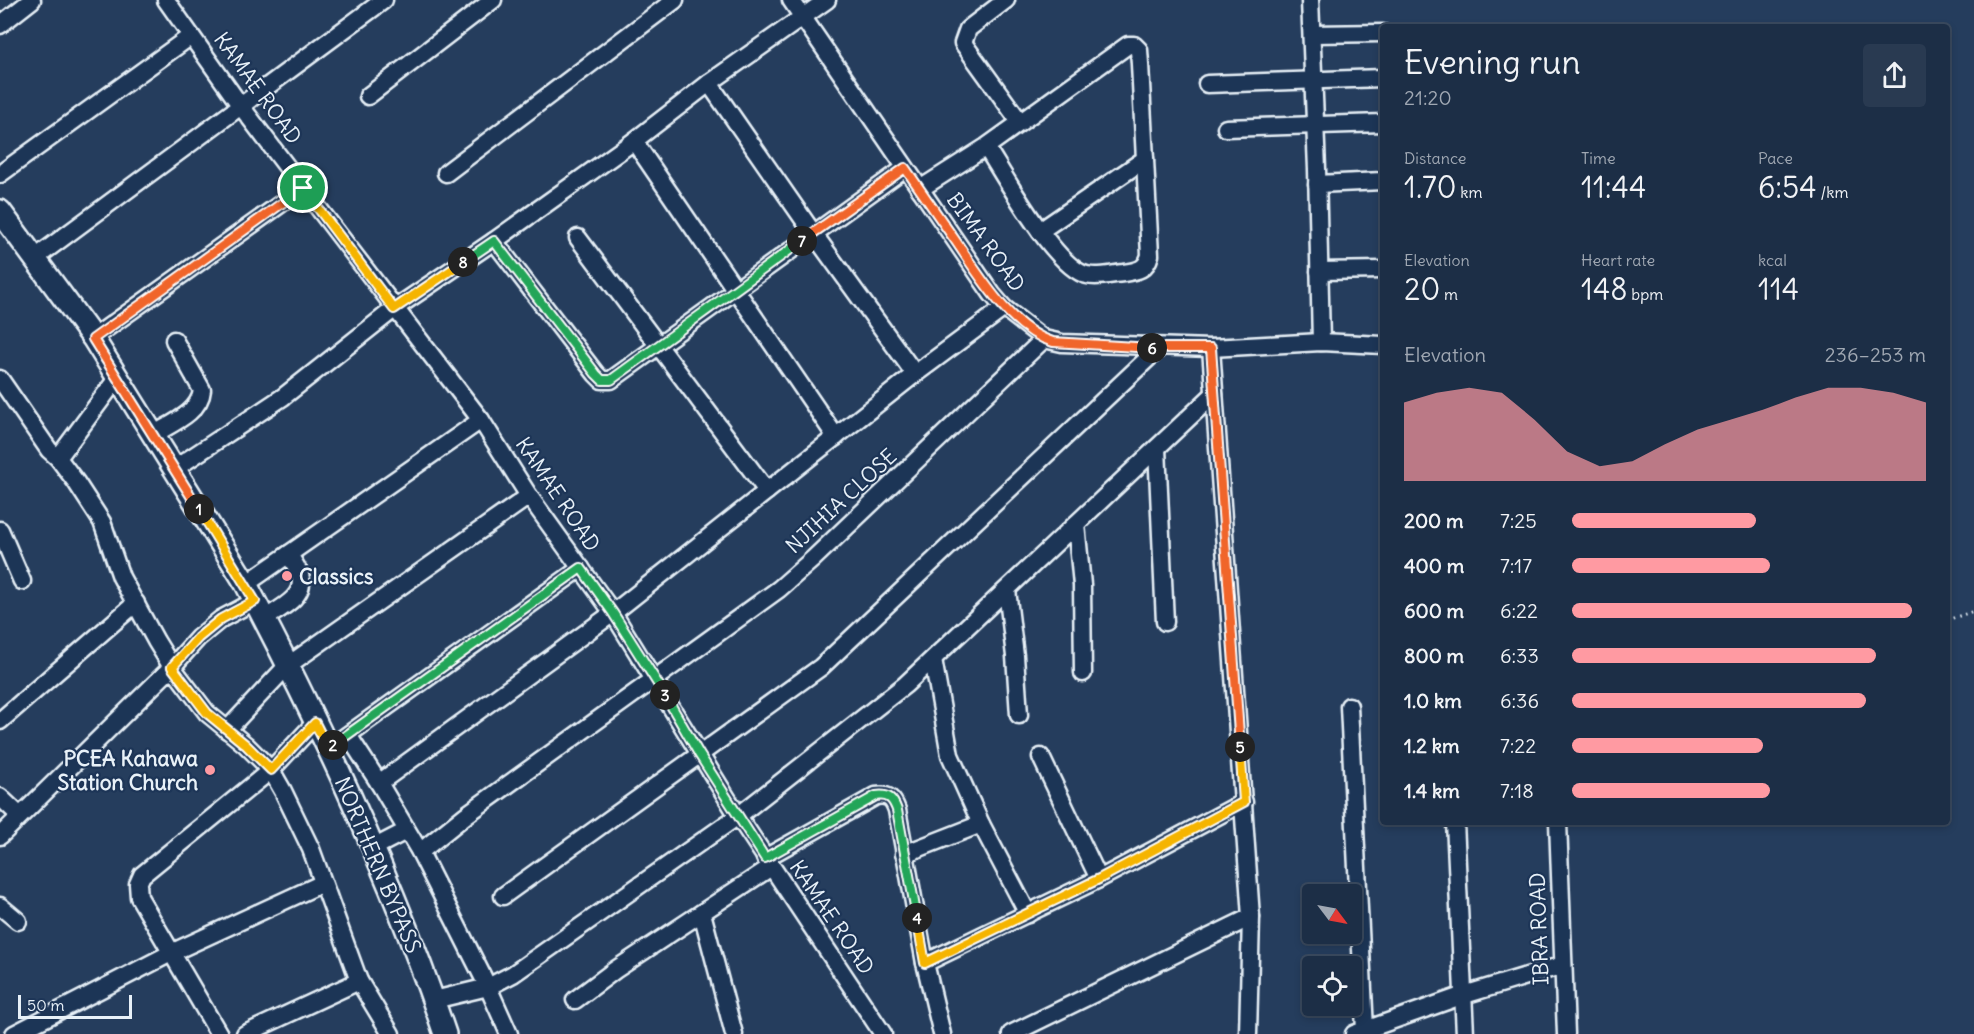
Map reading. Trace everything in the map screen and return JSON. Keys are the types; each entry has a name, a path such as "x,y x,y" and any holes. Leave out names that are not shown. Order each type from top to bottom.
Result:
{"main road":[{"name":"NORTHERN BYPASS","path":"0,211 118,376 255,601 328,749 373,848 434,1000 445,1034"}],"street":[{"path":"0,25 32,0"},
{"name":"KAMAE ROAD","path":"166,0 240,105 481,420 530,496 613,613 738,816 883,1034"},
{"path":"34,259 384,0"},
{"path":"368,96 494,0"},
{"path":"446,173 675,0"},
{"name":"BIMA ROAD","path":"791,0 992,294 1004,308 1044,339 1062,343 1159,348 1211,348 1321,342 1380,345"},
{"path":"174,469 283,397 394,309 494,241 634,141 709,83 827,0"},
{"path":"1006,0 968,29 963,43 1020,122"},
{"path":"1310,0 1321,342"},
{"path":"1312,34 1380,33"},
{"path":"0,174 191,36"},
{"path":"920,189 986,147 1128,45 1134,45 1139,50 1150,255 1147,265 1140,271 1088,276 1074,270 1040,231 986,147"},
{"path":"1207,84 1380,78"},
{"path":"709,83 915,374"},
{"path":"1226,128 1380,123"},
{"path":"634,141 836,437"},
{"path":"1040,231 1145,159"},
{"path":"494,241 602,380 611,380 905,168"},
{"path":"1317,184 1380,181"},
{"path":"93,339 303,188"},
{"path":"579,238 767,491"},
{"path":"1319,271 1380,270"},
{"path":"380,783 613,613 915,374 1004,308"},
{"name":"NJIHIA CLOSE","path":"420,852 466,815 752,609 796,574 1044,339"},
{"path":"153,435 189,413 201,398 201,390 174,340"},
{"path":"503,896 821,667 1159,348"},
{"path":"1211,348 1251,916 1248,1034"},
{"path":"58,458 118,376"},
{"path":"0,379 102,522 121,577 172,667 207,713 246,745 271,770 298,821 359,981 391,1034"},
{"path":"434,1000 488,987 513,974 738,816 905,685 1214,393"},
{"path":"255,601 289,554 481,420"},
{"path":"1157,448 1165,622"},
{"path":"227,730 287,666 530,496"},
{"path":"1076,524 1082,585 1083,673"},
{"path":"0,530 22,582"},
{"path":"0,836 172,667 198,638 221,619 255,601 296,598 301,586 301,576 289,554"},
{"path":"328,749 581,568"},
{"path":"1007,590 1016,656 1019,716"},
{"path":"0,721 136,603"},
{"path":"933,659 950,756 981,824 1028,914"},
{"path":"1349,706 1359,1032 1464,995 1563,965"},
{"path":"219,1034 140,897 138,884 142,875 271,770 315,723"},
{"path":"348,735 380,783 420,852 488,987 508,1034"},
{"path":"1041,757 1099,879"},
{"path":"575,1000 615,970 702,913 768,862 876,796 885,794 894,802 897,810 925,963 942,1034"},
{"path":"0,797 20,816"},
{"path":"925,963 1099,879 1244,802"},
{"path":"904,854 981,824"},
{"path":"1455,825 1465,1034"},
{"name":"IBRA ROAD","path":"1558,825 1566,1034"},
{"path":"373,848 406,831"},
{"path":"14,1034 173,952 323,883"},
{"path":"0,906 18,921"},
{"path":"702,913 731,1033"},
{"path":"1011,1034 1251,916"},
{"path":"245,1034 359,981"}],"path":[{"path":"1950,619 1974,611"}],"place":[{"name":"Classics","path":"287,576"},
{"name":"PCEA Kahawa Station Church","path":"210,770"}],"route":[{"path":"905,168 992,294 1004,308 1044,339 1053,342 1098,346 1211,348 1244,802 1099,879 925,963 897,810 891,797 885,794 876,796 765,858 655,679 581,568 328,749 315,723 271,770 246,745 207,713 172,667 198,638 221,619 255,601 118,376 93,339 303,188 394,309 494,241 602,380 611,380 905,168"}]}
